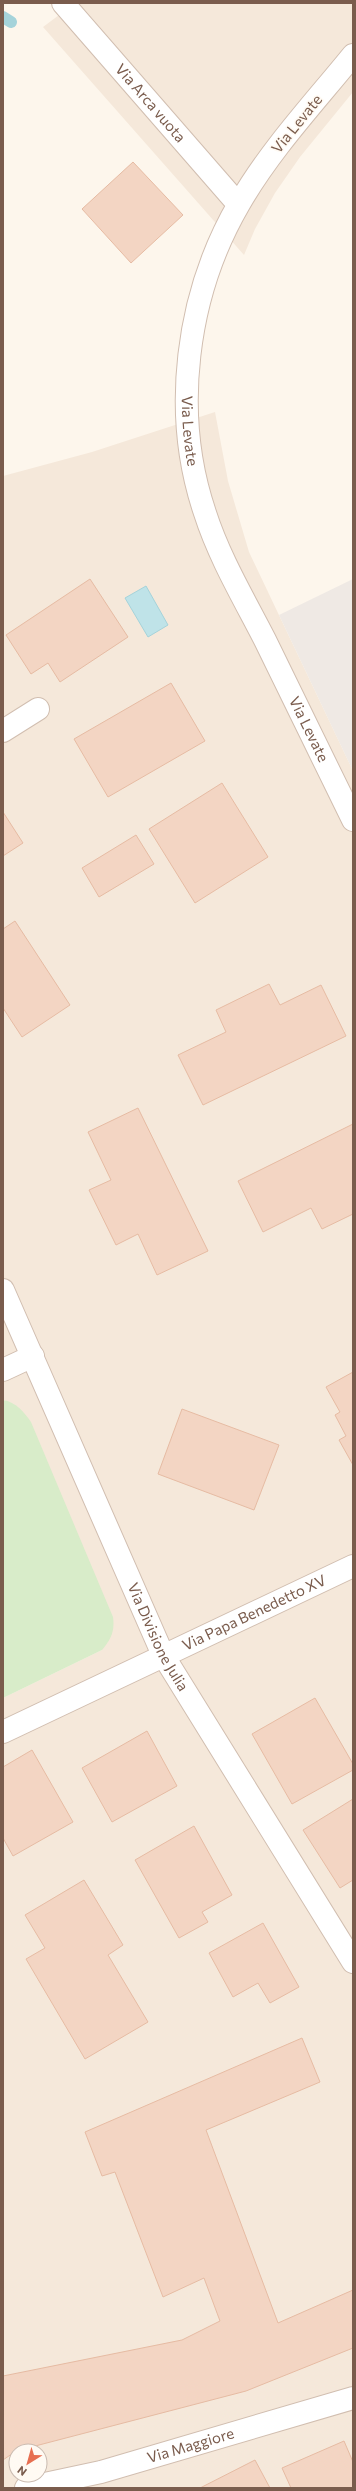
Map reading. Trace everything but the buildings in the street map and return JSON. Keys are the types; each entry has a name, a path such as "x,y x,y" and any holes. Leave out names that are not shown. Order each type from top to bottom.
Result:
{"street":[{"name":"Via Arca vuota","path":"63,3 238,204"},
{"name":"Via Levate","path":"353,55 282,141 238,204 212,262 198,306 190,347 187,411 194,471 204,512 218,545 353,820"},
{"path":"3,731 38,709"},
{"name":"Via Divisione Julia","path":"3,1290 163,1655 353,1962"},
{"path":"3,1370 33,1356"},
{"name":"Via Papa Benedetto XV","path":"3,1732 353,1566"},
{"name":"Via Maggiore","path":"26,2488 101,2472 353,2398"}],"shaded area":[{"path":"75,3 353,3 353,92 300,157 275,193 255,229 244,255 43,27"},
{"path":"215,412 228,481 249,552 353,771 353,2488 3,2488 3,1698 102,1650 5,1400 3,1400 3,476 92,452"},
{"path":"353,579 353,771 279,615"}],"green space":[{"path":"3,1400 16,1405 31,1422 113,1617 113,1627 112,1635 102,1650 3,1698"}],"water":[{"path":"146,586 168,625 148,637 125,598"}],"waterway":[{"path":"3,17 11,22"}]}
